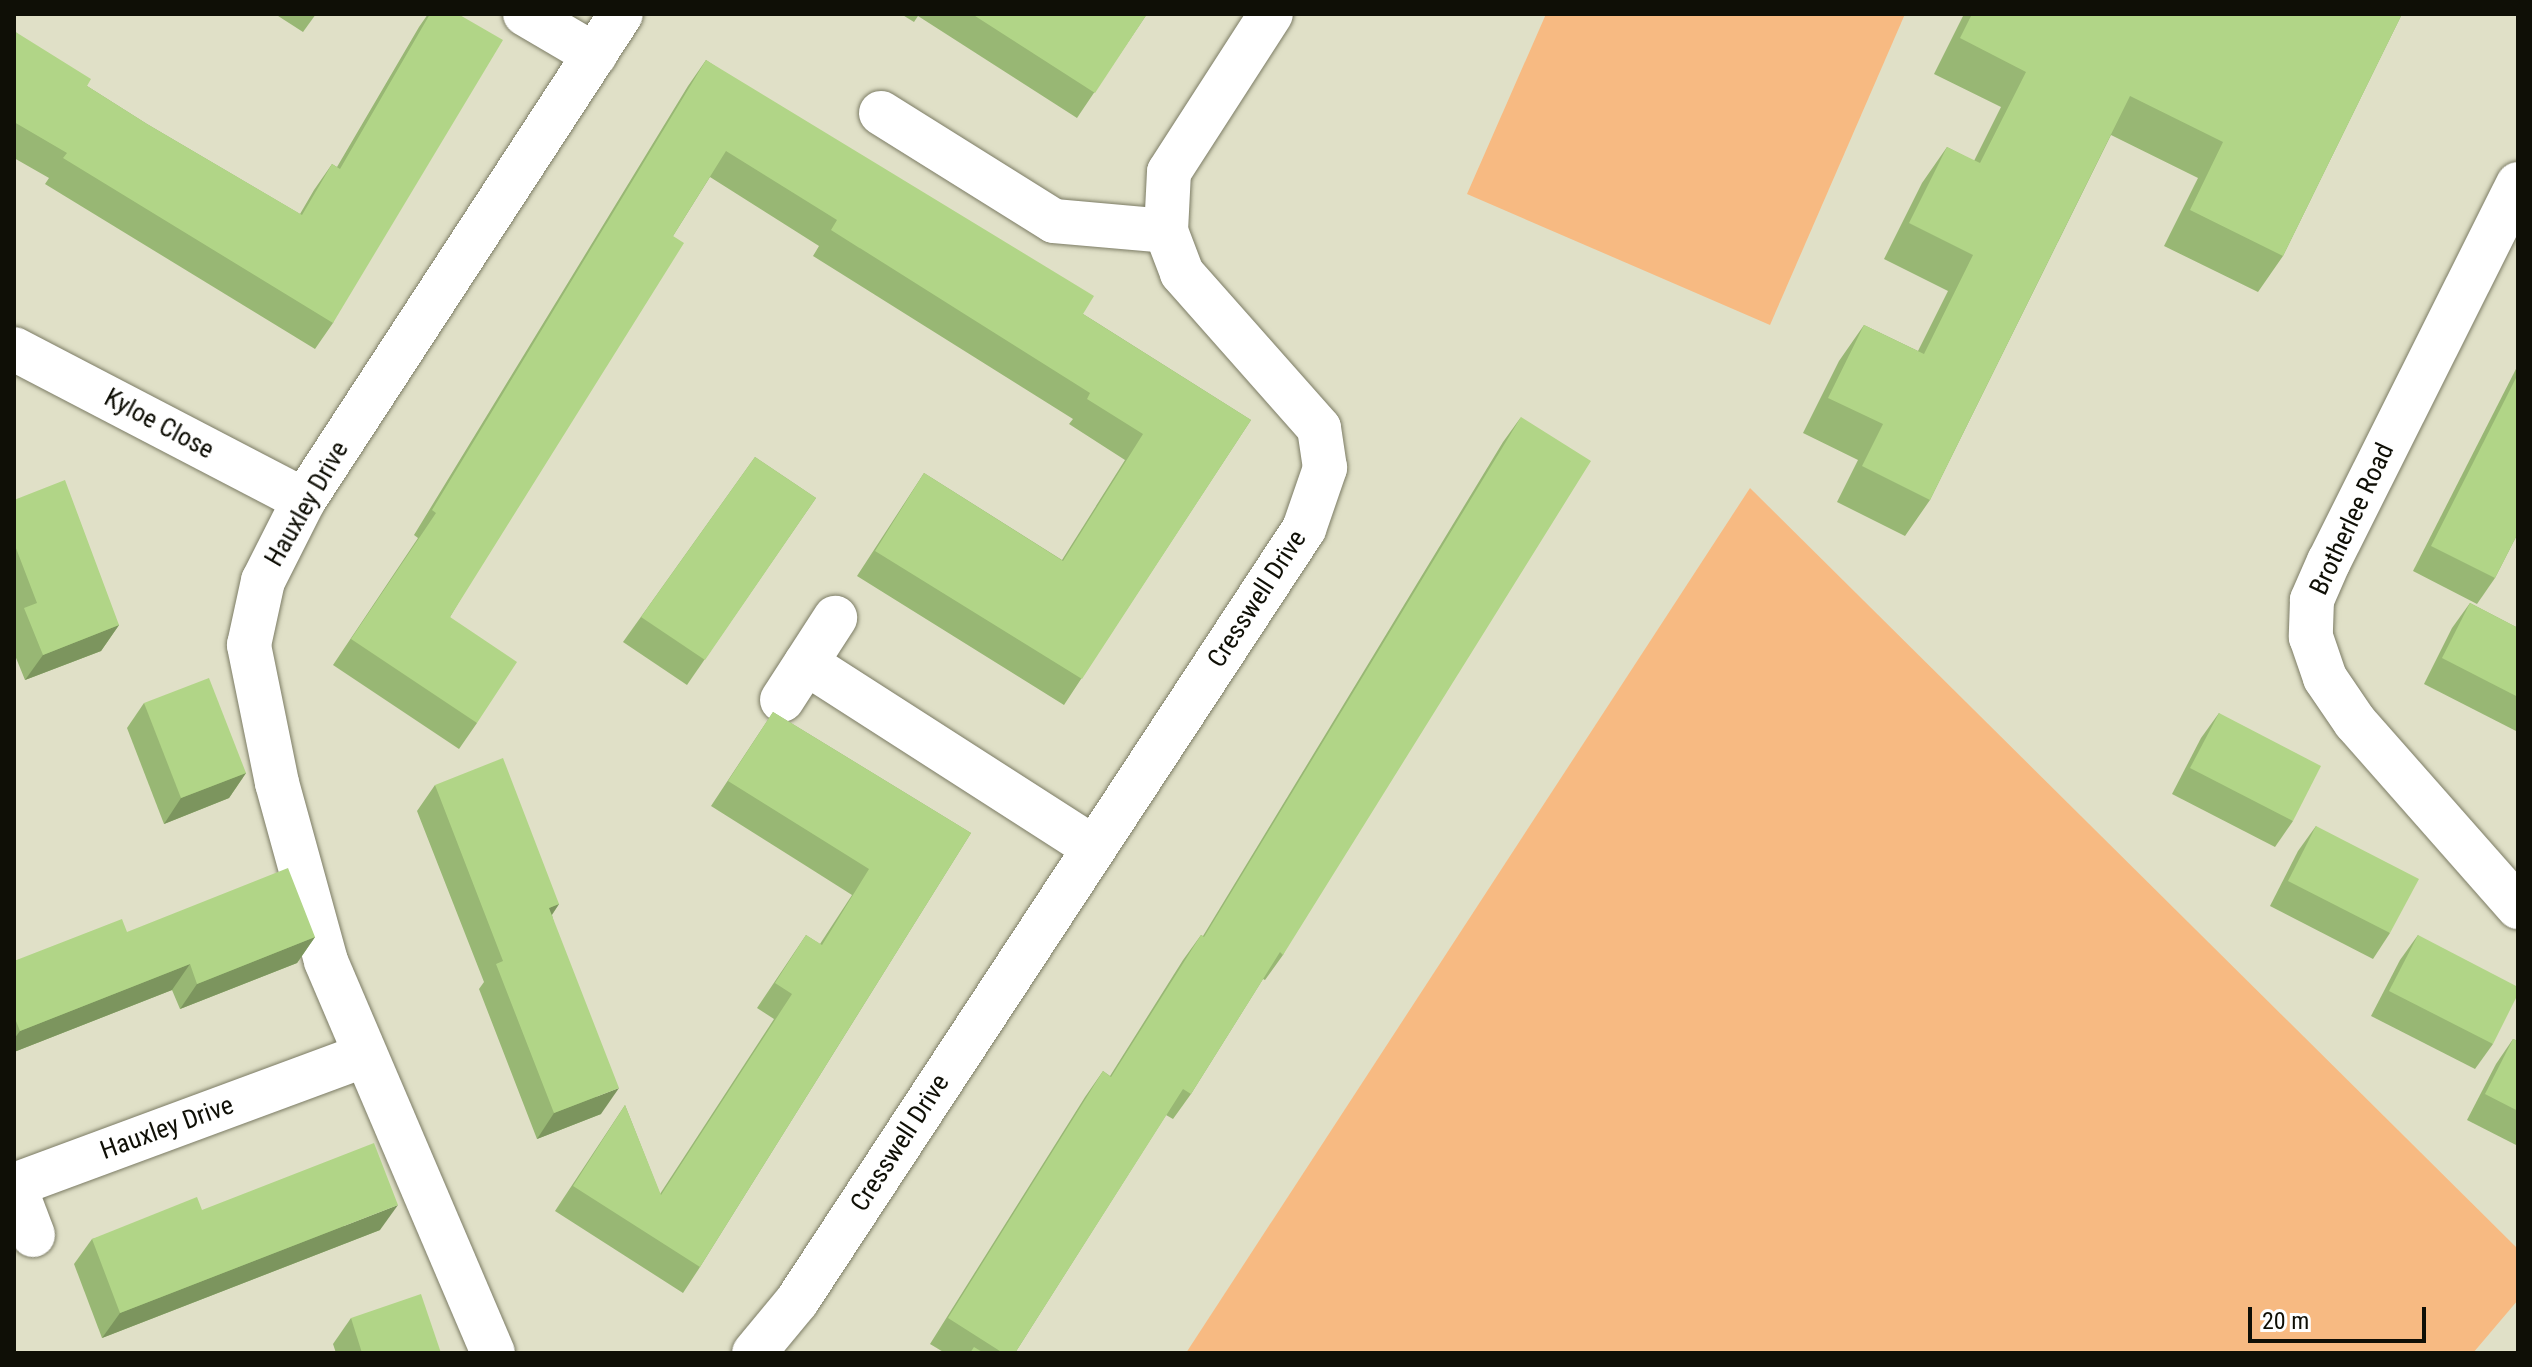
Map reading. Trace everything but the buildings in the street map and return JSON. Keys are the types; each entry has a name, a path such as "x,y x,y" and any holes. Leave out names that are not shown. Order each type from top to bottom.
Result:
{"street":[{"path":"525,14 595,55"},
{"name":"Hauxley Drive","path":"493,1353 326,961 277,783 249,645 263,581 304,500 621,14"},
{"name":"Cresswell Drive","path":"754,1353 797,1301 1304,529 1325,468 1319,428 1182,273 1166,231 1169,172 1271,14"},
{"path":"881,113 1054,221 1166,231"},
{"name":"Brotherlee Road","path":"2518,184 2329,561 2312,600 2311,637 2325,678 2355,722 2518,907"},
{"name":"Kyloe Close","path":"14,349 304,500"},
{"path":"782,700 835,618"},
{"path":"806,663 1094,848"},
{"name":"Hauxley Drive","path":"33,1235 14,1185 365,1055"}],"shaded area":[{"path":"1546,14 1905,14 1770,325 1467,194"},
{"path":"1750,488 2518,1249 2518,1300 2473,1353 1186,1353"}]}
